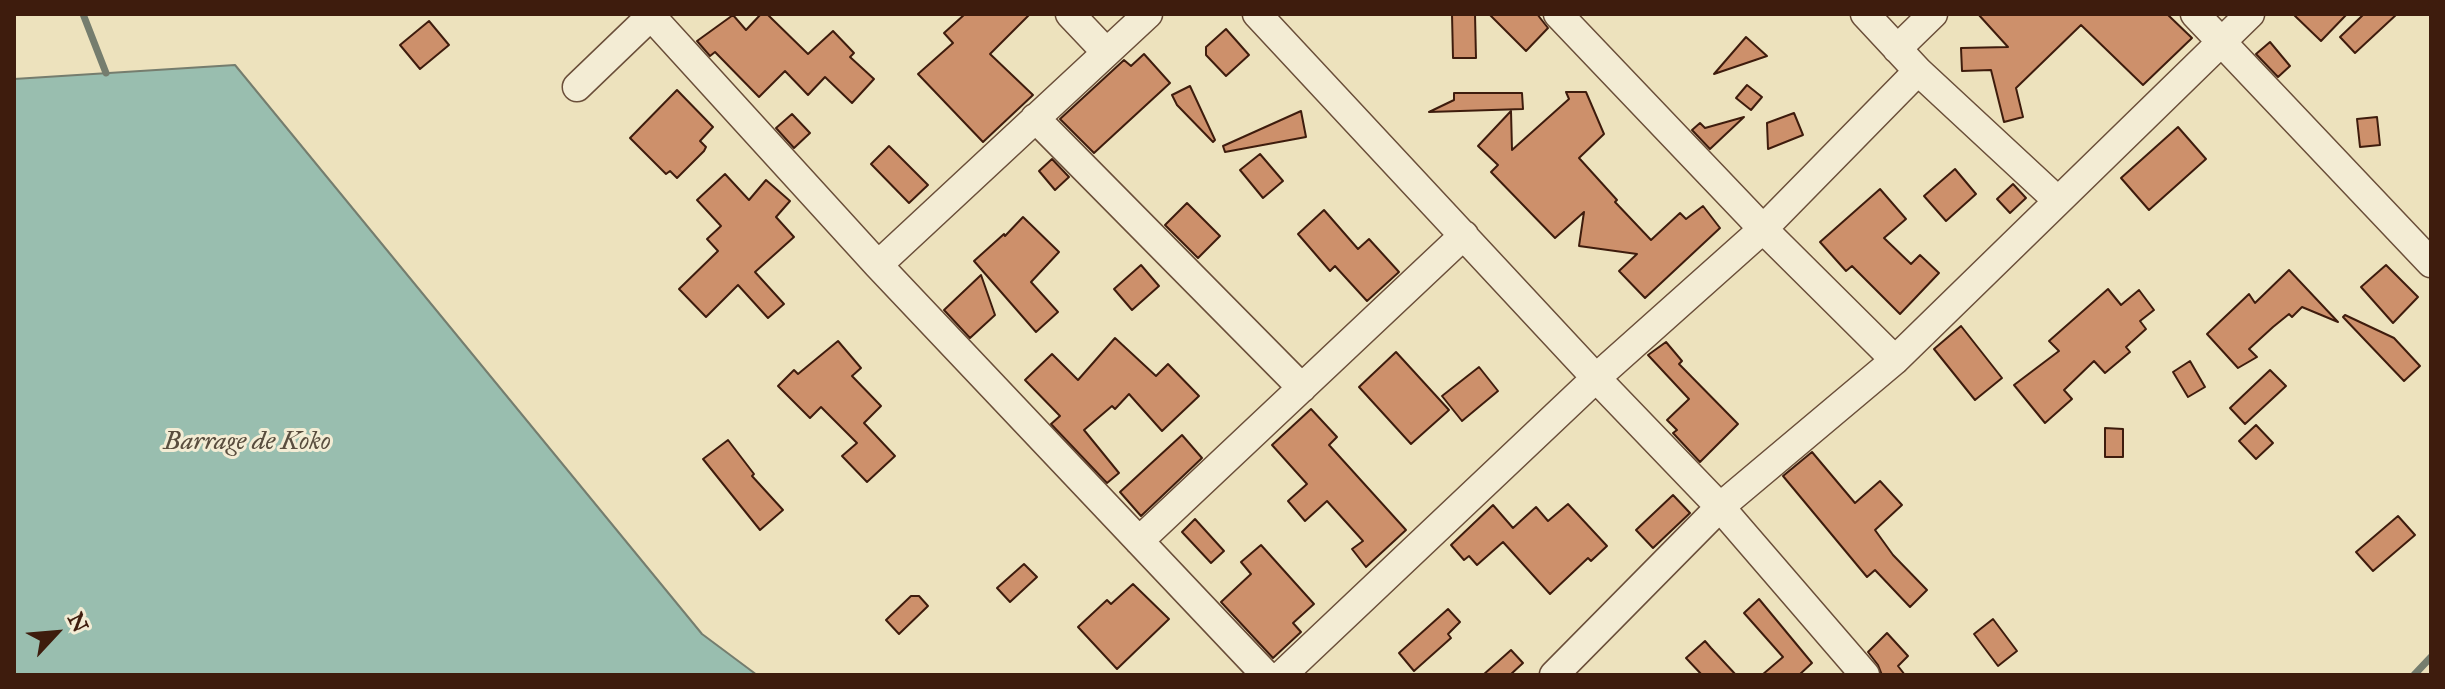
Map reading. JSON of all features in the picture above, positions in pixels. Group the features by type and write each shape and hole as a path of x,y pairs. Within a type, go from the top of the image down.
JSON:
{"street":[{"path":"1070,14 1106,52"},
{"path":"878,265 1148,14"},
{"path":"1257,14 1720,507 1865,675"},
{"path":"1558,14 1763,229 1895,360"},
{"path":"1865,14 1918,71 2057,200"},
{"path":"1897,49 1933,14"},
{"path":"2195,14 2431,263"},
{"path":"1554,675 1720,507 1895,360 2250,14"},
{"path":"577,87 652,15 878,265 1266,675"},
{"path":"1282,675 1596,378 1763,229 1918,71"},
{"path":"1035,118 1302,388"},
{"path":"1139,541 1464,235"}],"water":[{"name":"Barrage de Koko","path":"235,65 702,634 757,675 14,675 14,79"}],"building":[{"path":"761,14 767,14 808,54 833,31 854,53 850,57 874,79 852,103 825,77 808,95 785,71 759,97 715,52 710,56 697,41 733,15 746,30"},
{"path":"965,14 1030,14 990,54 1033,95 983,142 918,74 953,43 944,33"},
{"path":"1452,14 1475,14 1476,58 1453,58"},
{"path":"1489,14 1537,14 1548,28 1526,51"},
{"path":"1978,14 2167,14 2192,38 2143,85 2081,25 2016,88 2023,117 2004,122 1991,70 1962,71 1961,48 2008,47"},
{"path":"2293,14 2347,14 2321,41"},
{"path":"2364,14 2397,14 2355,53 2340,37"},
{"path":"429,21 449,45 420,69 400,45"},
{"path":"1226,29 1249,55 1226,76 1206,55 1206,47"},
{"path":"1746,37 1767,56 1714,74"},
{"path":"2270,42 2290,66 2278,77 2256,54"},
{"path":"1144,54 1170,83 1094,153 1060,119 1124,60 1131,66"},
{"path":"1747,85 1762,97 1751,110 1736,98"},
{"path":"1190,86 1215,140 1213,142 1177,105 1172,95"},
{"path":"677,90 713,127 700,141 706,147 704,151 677,178 670,171 666,174 630,138"},
{"path":"1566,92 1586,92 1604,134 1579,158 1651,240 1680,213 1686,219 1703,206 1720,228 1645,298 1619,271 1637,254 1579,246 1584,212 1555,238 1491,172 1498,165 1478,146 1511,111 1512,150 1569,99"},
{"path":"1454,93 1522,93 1523,109 1429,112 1454,100"},
{"path":"1301,111 1306,137 1225,152 1223,146"},
{"path":"1794,113 1803,135 1768,149 1767,123"},
{"path":"792,114 810,133 794,148 776,128"},
{"path":"1744,117 1710,149 1692,130 1700,123 1705,128"},
{"path":"2377,117 2380,145 2360,147 2357,119"},
{"path":"2178,127 2206,159 2149,210 2121,178"},
{"path":"889,146 928,185 909,203 871,164"},
{"path":"1260,154 1283,181 1263,198 1240,170"},
{"path":"1052,159 1069,177 1055,190 1039,171"},
{"path":"1955,169 1976,194 1946,221 1924,196"},
{"path":"725,174 749,200 766,180 790,201 776,217 794,237 755,272 784,304 768,318 738,285 706,317 679,289 718,251 707,239 721,226 697,200"},
{"path":"2013,184 2026,198 2010,213 1997,199"},
{"path":"1880,189 1906,219 1884,238 1911,264 1920,255 1939,273 1900,314 1852,266 1846,271 1820,242"},
{"path":"1187,203 1220,236 1198,258 1165,225"},
{"path":"1324,210 1358,249 1369,239 1399,272 1367,301 1335,266 1330,271 1298,234"},
{"path":"1023,217 1059,252 1031,282 1058,312 1036,332 974,261"},
{"path":"1141,265 1159,286 1132,310 1114,289"},
{"path":"2386,265 2418,297 2393,323 2361,287"},
{"path":"2289,270 2338,322 2302,307 2292,317 2289,314 2249,349 2257,357 2238,368 2207,334 2249,294 2255,303"},
{"path":"981,275 995,315 970,338 944,310"},
{"path":"2108,289 2121,305 2139,290 2154,310 2140,321 2146,329 2126,347 2130,352 2105,373 2094,361 2064,390 2072,399 2045,423 2014,385 2059,351 2049,341"},
{"path":"2345,315 2394,338 2420,366 2404,381 2343,317"},
{"path":"1961,326 2002,378 1975,400 1934,349"},
{"path":"1115,338 1156,376 1168,364 1199,396 1162,431 1129,394 1115,409 1112,406 1084,430 1119,473 1107,483 1051,424 1060,416 1025,380 1052,354 1078,380"},
{"path":"838,341 861,368 852,376 881,406 864,423 895,456 867,482 842,456 857,443 821,407 810,418 778,386 794,370 798,374"},
{"path":"1666,342 1682,361 1679,364 1738,424 1700,462 1673,433 1677,430 1667,420 1689,399 1648,355"},
{"path":"1396,352 1449,410 1411,444 1359,387"},
{"path":"2190,361 2205,387 2188,397 2173,372"},
{"path":"1479,367 1498,391 1462,421 1442,396"},
{"path":"2270,370 2286,386 2245,424 2230,408"},
{"path":"1311,409 1337,437 1329,445 1406,530 1366,567 1352,549 1363,541 1327,501 1305,521 1288,501 1307,484 1272,445"},
{"path":"2256,425 2273,443 2256,459 2239,441"},
{"path":"2105,428 2123,429 2123,457 2105,457"},
{"path":"1182,435 1202,458 1141,516 1120,492"},
{"path":"728,440 754,474 752,476 783,510 760,530 703,459"},
{"path":"1812,452 1855,503 1880,481 1902,505 1875,530 1893,555 1927,590 1910,607 1875,570 1867,577 1783,476"},
{"path":"1673,495 1690,513 1653,548 1636,530"},
{"path":"1568,504 1607,546 1591,561 1588,558 1550,594 1503,542 1477,565 1469,556 1464,560 1451,545 1493,505 1513,528 1536,507 1548,521"},
{"path":"2398,516 2415,535 2373,571 2356,552"},
{"path":"1195,519 1224,551 1211,563 1182,532"},
{"path":"1261,545 1314,604 1293,623 1301,632 1273,658 1221,602 1251,574 1241,562"},
{"path":"1024,564 1037,577 1010,602 997,588"},
{"path":"1133,584 1169,619 1117,669 1078,627 1107,600 1111,604"},
{"path":"911,596 919,596 928,606 899,634 886,620"},
{"path":"1759,599 1812,663 1799,675 1762,675 1783,657 1744,613"},
{"path":"1448,609 1460,622 1448,634 1451,638 1414,671 1399,653"},
{"path":"1993,619 2017,651 1998,666 1974,634"},
{"path":"1887,633 1908,656 1898,666 1905,675 1882,675 1868,652"},
{"path":"1705,641 1736,675 1702,675 1686,658"},
{"path":"1511,650 1523,663 1510,675 1483,675"}],"waterway":[{"path":"83,14 106,73"},
{"path":"2414,675 2431,657"}]}
